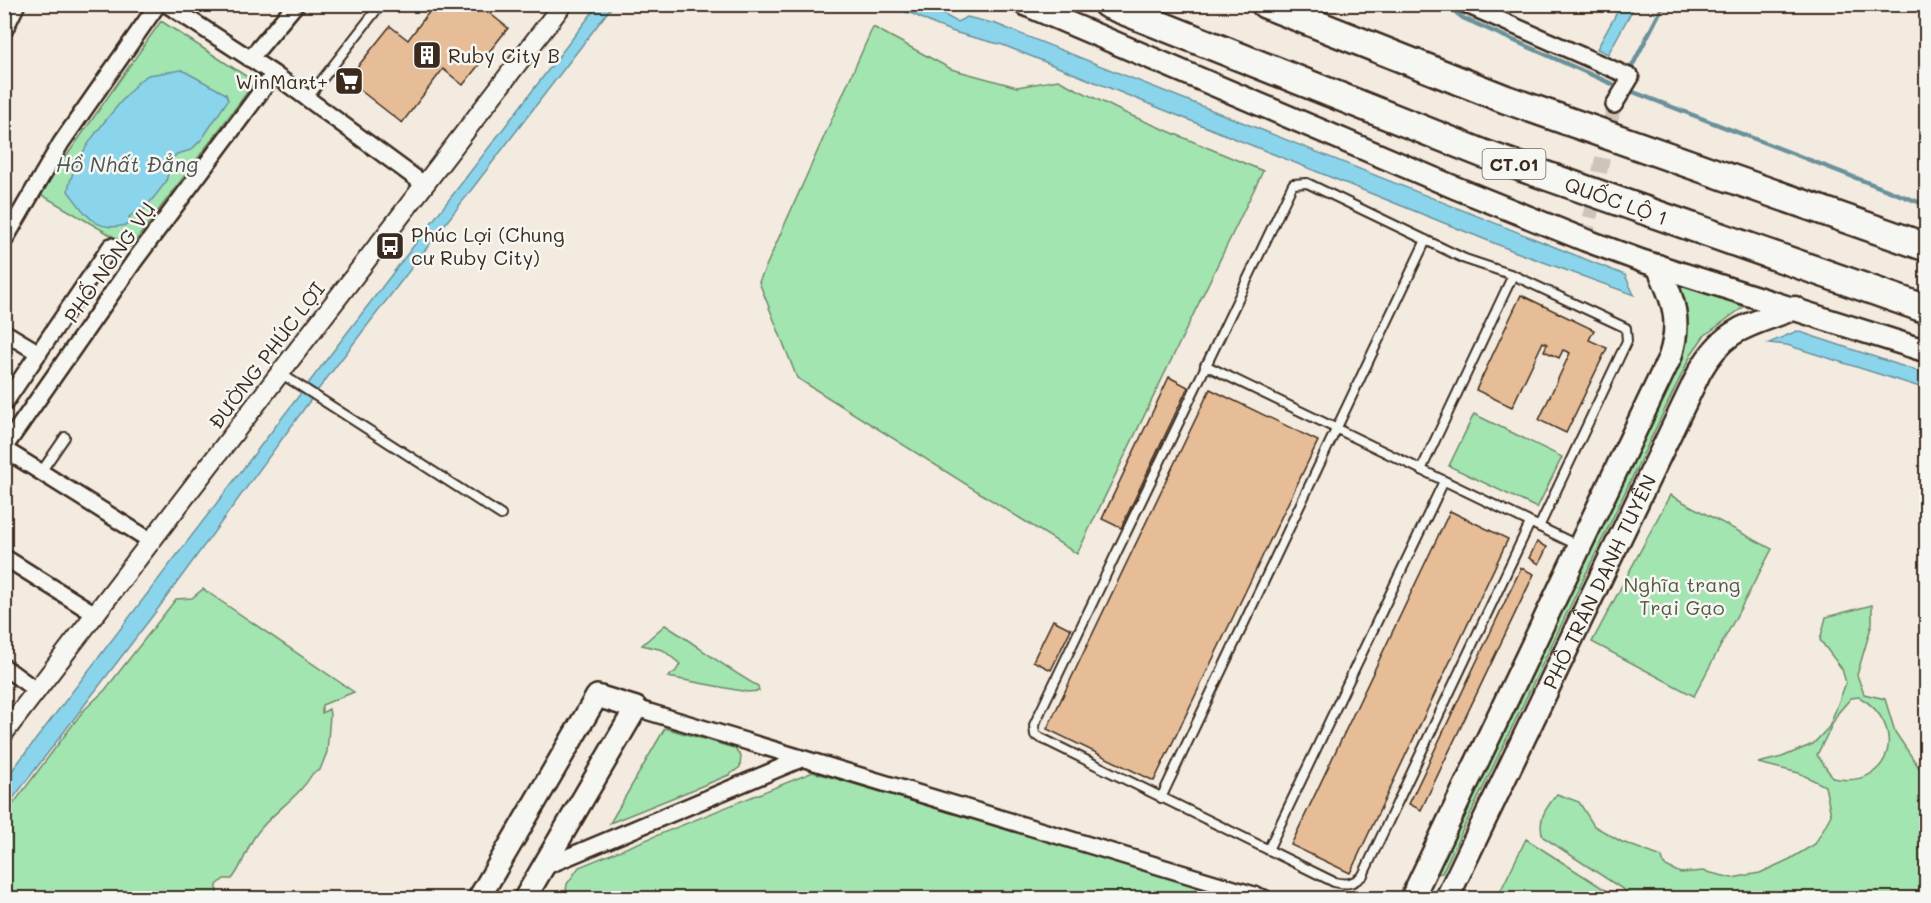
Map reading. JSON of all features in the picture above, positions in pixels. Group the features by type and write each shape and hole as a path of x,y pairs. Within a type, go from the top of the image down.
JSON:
{"highway":[{"path":"1265,4 1505,99 1926,247"},
{"name":"QUỐC LỘ 1","path":"1109,5 1484,154 1926,309"}],"main road":[{"path":"1024,4 1456,188 1658,266 1926,351"},
{"name":"PHỐ TRẦN DANH TUYÊN","path":"1412,898 1671,357 1677,337 1675,309 1658,266"},
{"name":"PHỐ TRẦN DANH TUYÊN","path":"1447,898 1713,349 1737,331 1795,308"},
{"path":"478,898 597,696 636,708 544,867 533,894"}],"street":[{"path":"4,31 17,4"},
{"path":"4,240 61,143 158,4"},
{"path":"250,59 296,4"},
{"name":"ĐƯỜNG PHÚC LỢI","path":"4,733 563,4"},
{"path":"1464,4 1631,77 1614,105"},
{"path":"167,5 274,74 425,185"},
{"name":"PHỐ NÔNG VỤ","path":"4,448 135,260 274,74"},
{"path":"4,404 111,246"},
{"path":"4,332 39,353"},
{"path":"4,448 151,542"},
{"path":"4,557 95,614"},
{"path":"4,668 37,691"},
{"path":"636,708 1264,898"},
{"path":"544,867 801,759"}],"lane":[{"path":"307,99 381,4"},
{"path":"1530,523 1363,875 1356,881 1345,885 1268,850 1038,739 1033,731 1293,184 1307,183 1465,259 1513,275 1620,323 1628,334 1628,341 1539,527"},
{"path":"1161,798 1426,240"},
{"path":"1420,470 1513,275"},
{"path":"1205,365 1580,546"},
{"path":"280,373 501,515"},
{"path":"41,472 65,437"},
{"path":"1268,850 1444,481"}],"green space":[{"path":"161,21 255,82 131,247 40,194"},
{"path":"873,27 951,69 1017,87 1058,80 1125,113 1263,171 1077,554 797,378 759,282"},
{"path":"1673,278 1746,305 1704,336 1692,353 1442,873 1437,874 1435,871 1684,351 1686,322 1683,305"},
{"path":"1474,414 1562,457 1537,508 1449,466"},
{"name":"Nghĩa trang Trại Gạo","path":"1670,495 1772,549 1694,696 1592,642"},
{"path":"203,589 354,692 322,705 322,713 329,709 330,715 327,752 320,770 313,773 300,790 261,827 232,879 224,879 217,885 217,897 5,898 5,815 83,711 105,690 176,599 192,598"},
{"path":"1872,605 1872,624 1857,675 1864,694 1885,699 1895,732 1926,778 1926,898 1636,898 1543,837 1542,819 1557,794 1579,802 1594,826 1622,842 1662,857 1664,865 1680,873 1703,871 1732,878 1760,873 1815,844 1831,815 1825,786 1799,773 1758,763 1782,757 1813,744 1829,727 1846,683 1842,669 1820,640 1826,617","holes":["1859,697 1874,709 1884,723 1888,738 1887,752 1881,765 1869,775 1853,779 1833,778 1817,755 1838,713 1851,698"]},
{"path":"665,625 758,686 759,691 747,692 668,677 676,671 680,664 663,650 642,645"},
{"path":"665,728 734,748 741,756 740,767 729,775 610,823"},
{"path":"813,772 1240,898 565,898 567,884 579,867"},
{"path":"1526,839 1618,898 1497,898"}],"water":[{"path":"598,5 613,5 317,391 157,610 5,809 4,781"},
{"path":"892,5 932,5 930,7 957,22 967,17 996,24 1625,275 1634,295 1516,252 1003,45 949,30"},
{"path":"1621,5 1635,5 1608,54 1597,49"},
{"name":"Hồ Nhất Đẳng","path":"182,70 226,94 228,100 202,139 191,150 177,154 171,160 166,182 140,215 136,212 129,217 133,223 110,227 101,225 81,209 68,191 78,161 96,132 139,81 148,75"},
{"path":"1797,331 1926,374 1926,389 1787,345 1769,343"}],"building":[{"name":"Ruby City B","path":"435,4 478,4 508,28 463,85 443,69 402,123 347,80 390,26 408,40"},
{"path":"1521,295 1594,330 1589,340 1607,348 1566,433 1539,420 1570,353 1563,350 1559,358 1544,351 1547,344 1543,342 1512,407 1476,390"},
{"path":"1169,377 1188,387 1121,528 1102,519"},
{"path":"1210,389 1318,441 1154,781 1047,729"},
{"path":"1450,511 1508,539 1350,873 1291,845"},
{"path":"1537,542 1547,547 1539,564 1529,558"},
{"path":"1521,568 1534,574 1421,810 1409,804"},
{"path":"1053,620 1071,629 1051,670 1033,661"}],"waterway":[{"path":"1445,4 1463,18 1610,83 1926,205"},
{"path":"1628,74 1664,4"}],"tunnel":[{"path":"1585,240 1614,105"}],"place":[{"name":"Ruby City B","path":"427,55"},
{"name":"WinMart+","path":"349,81"},
{"name":"Phúc Lợi (Chung cư Ruby City)","path":"390,246"}]}
